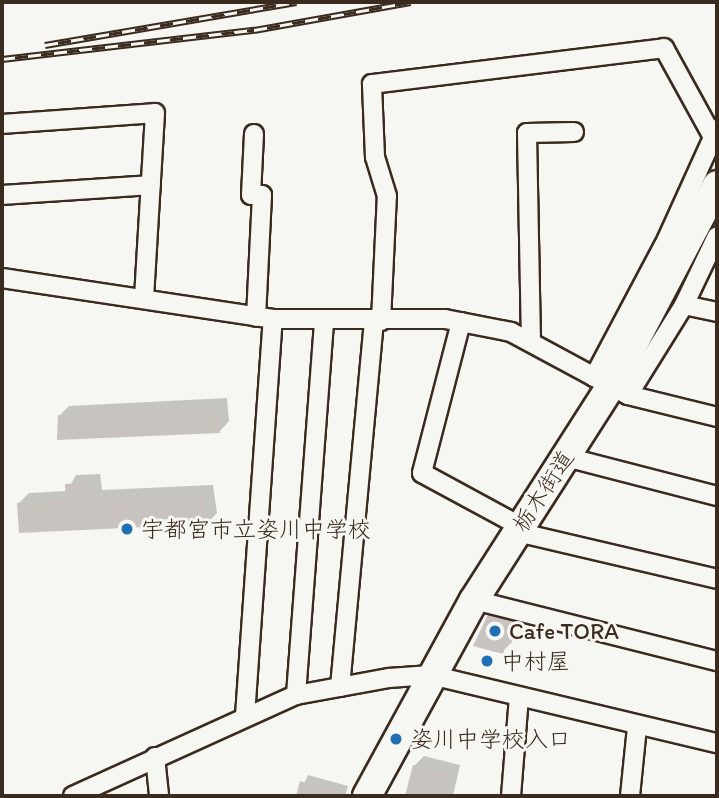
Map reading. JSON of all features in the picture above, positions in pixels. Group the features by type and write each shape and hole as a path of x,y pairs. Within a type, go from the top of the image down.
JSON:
{"main road":[{"name":"栃木街道","path":"367,796 474,600 611,386 716,189"}],"street":[{"path":"340,687 378,321 387,196 375,157 372,84 664,48 715,133 651,271 611,386"},
{"path":"2,124 155,113 144,299"},
{"path":"531,342 527,133 574,132"},
{"path":"245,716 265,318 262,195 251,195 254,134"},
{"path":"2,195 151,185"},
{"path":"611,386 684,305 717,236"},
{"path":"2,278 265,318 461,322 511,332 611,386 717,417"},
{"path":"684,305 717,312"},
{"path":"296,695 324,321"},
{"path":"461,322 422,472 518,529 717,579"},
{"path":"566,457 717,496"},
{"path":"474,600 717,661"},
{"path":"73,796 296,695 432,675 637,727 717,743"},
{"path":"511,796 519,697"},
{"path":"630,796 637,727"},
{"path":"155,757 159,796"}],"building":[{"path":"217,407 220,433 57,440 58,415"},
{"path":"91,483 92,499 203,494 208,524 19,533 17,503 66,500 65,484"},
{"name":"Cafe TORA","path":"491,608 515,617 503,654 473,646"},
{"path":"413,765 452,775 446,796 405,796"},
{"path":"300,781 343,793 342,796 296,796"}],"railway":[{"path":"45,45 296,2"},
{"path":"2,59 254,30 411,2"}],"place":[{"name":"宇都宮市立姿川中学校","path":"127,529"},
{"name":"Cafe TORA","path":"495,631"},
{"name":"中村屋","path":"487,661"},
{"name":"姿川中学校入口","path":"396,739"}]}
